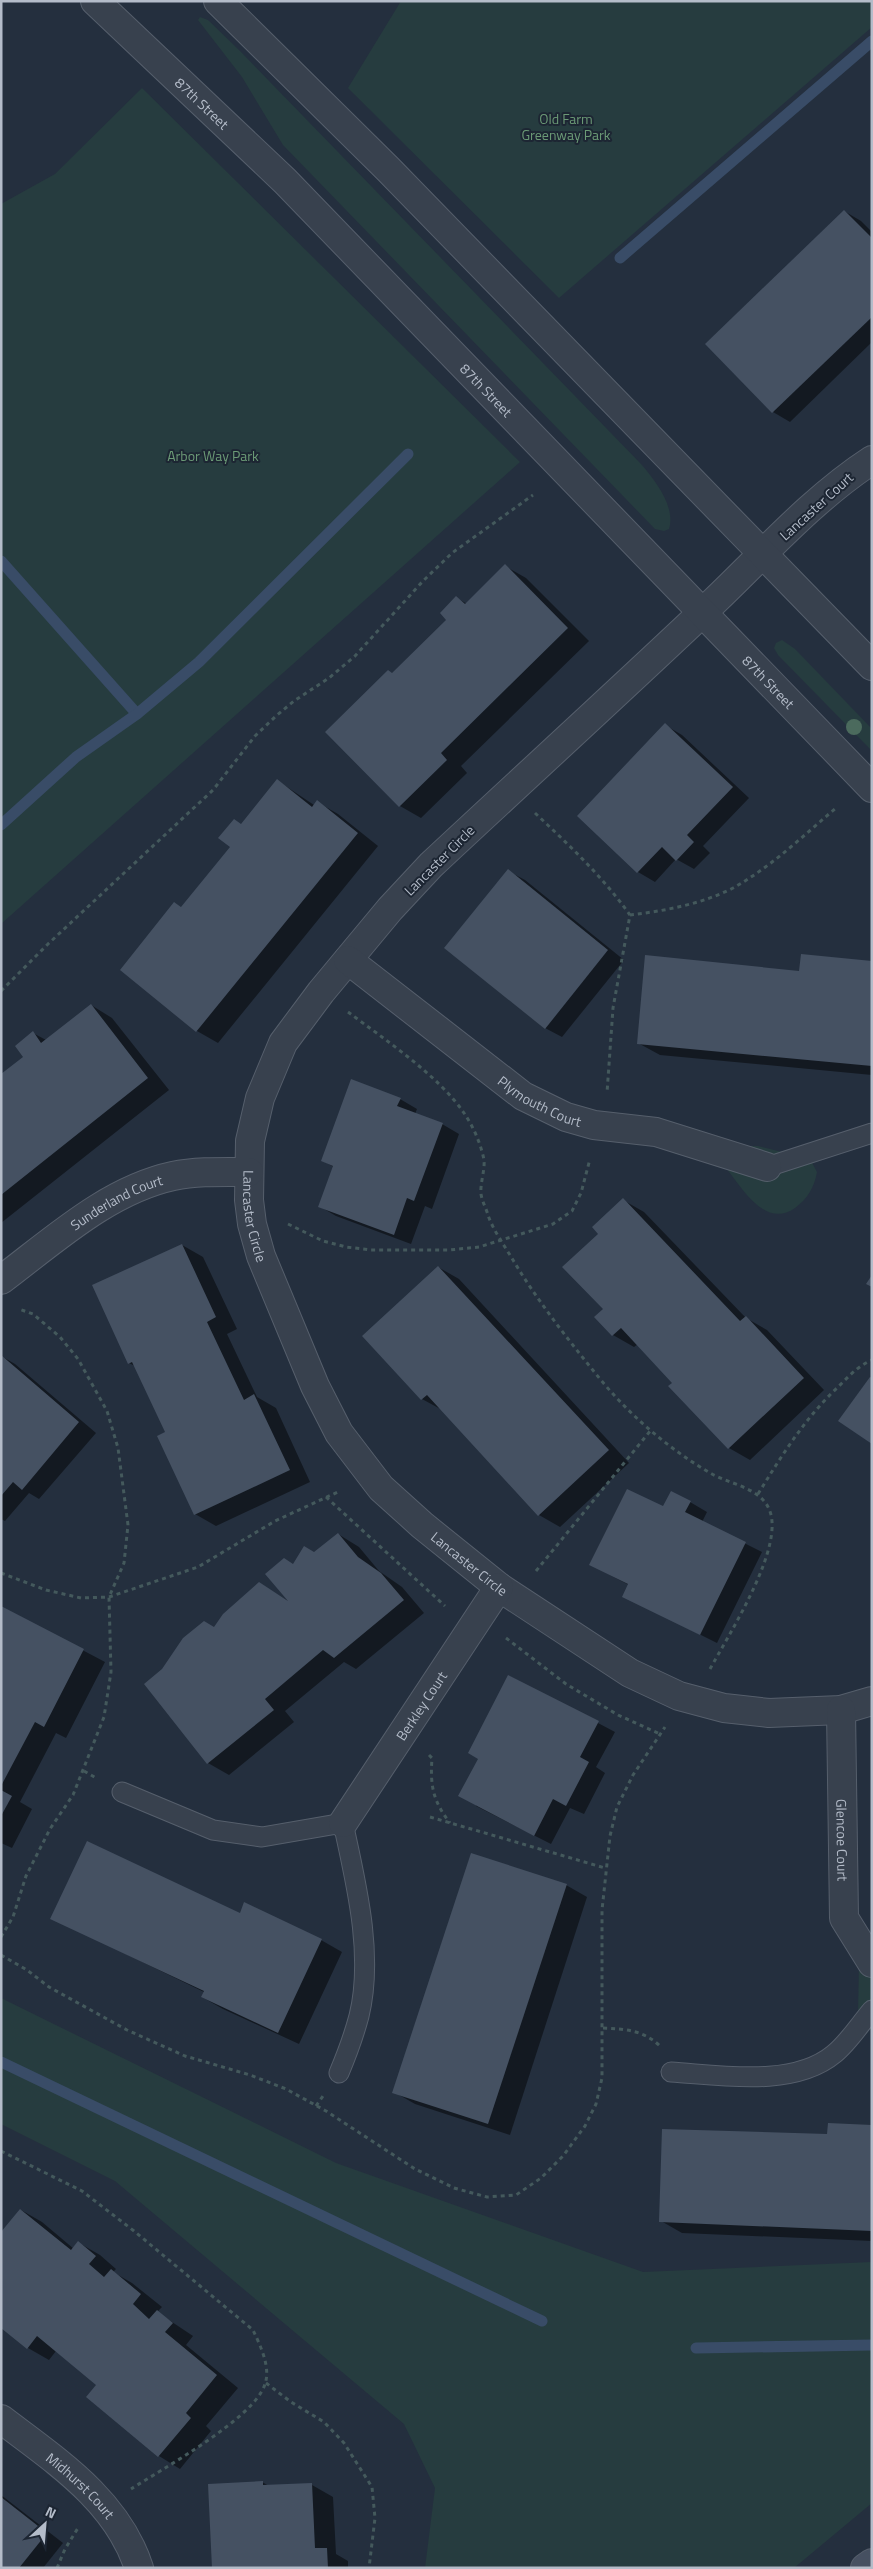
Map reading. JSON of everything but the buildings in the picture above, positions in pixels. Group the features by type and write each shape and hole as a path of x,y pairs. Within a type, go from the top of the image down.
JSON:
{"main road":[{"path":"865,2568 872,2562"}],"street":[{"path":"218,1 388,169 872,666"},
{"name":"87th Street","path":"107,5 285,181 872,788"},
{"name":"Lancaster Court","path":"762,554 845,478 872,460"},
{"name":"Lancaster Circle","path":"762,554 703,613 431,865 312,1003 284,1043 270,1071 260,1098 250,1141 249,1172 252,1224 261,1256 315,1386 339,1433 381,1488 499,1587 630,1673 679,1696 724,1708 769,1713 841,1710 872,1700"},
{"name":"Plymouth Court","path":"348,960 523,1096 531,1100 566,1117 594,1125 656,1132 768,1167"},
{"name":"Sunderland Court","path":"1,1280 81,1219 136,1188 172,1176 197,1173 249,1172"},
{"name":"Berkley Court","path":"343,1823 499,1587"},
{"name":"Glencoe Court","path":"841,1710 844,1918 872,1963"},
{"name":"Midhurst Court","path":"1,2419 62,2466 106,2506 120,2524 132,2546 140,2568"}],"lane":[{"path":"768,1167 872,1133"},
{"path":"122,1792 213,1830 262,1837 343,1823 360,1903 364,1958 360,2014 339,2073"},
{"path":"671,2072 769,2078 812,2067 834,2054 872,2010"}],"path":[{"path":"1,991 48,944 213,790 255,736 276,716 294,701 329,678 355,656 423,581 452,553 533,495"},
{"path":"528,807 582,858 617,896 630,915 612,1008 606,1101"},
{"path":"630,915 698,901 732,888 762,868 836,808"},
{"path":"342,1008 432,1080 449,1095 464,1113 476,1135 484,1161 481,1194 489,1218 536,1298 597,1376 651,1430 686,1459 715,1476 758,1494 769,1507 773,1523 771,1543 763,1568 707,1674"},
{"path":"283,1222 346,1248 450,1250 502,1242 553,1224 572,1211 581,1193 591,1157"},
{"path":"19,1308 27,1303"},
{"path":"1,1937 13,1917 26,1876 46,1836 73,1795 104,1717 111,1672 109,1597 124,1563 128,1525 118,1448 107,1411 78,1359 60,1337 33,1314 13,1306"},
{"path":"758,1494 786,1448 815,1409 860,1364 872,1360"},
{"path":"536,1572 651,1430"},
{"path":"1,1573 46,1590 81,1598 109,1597 198,1567 275,1521 342,1490"},
{"path":"326,1497 450,1610"},
{"path":"503,1636 566,1684 618,1715 660,1734"},
{"path":"1,1955 27,1970 49,1987 127,2030 185,2056 250,2075 286,2089 326,2111 415,2169 454,2188 487,2197 516,2195 541,2178 563,2156 585,2126 596,2104 602,2078 602,1910 606,1894 605,1868 610,1836 618,1807 633,1775 668,1723"},
{"path":"424,1748 432,1758 432,1789 437,1806 451,1823"},
{"path":"430,1817 605,1868"},
{"path":"603,2028 630,2029 650,2037 670,2056 671,2072"},
{"path":"1,2151 82,2191 134,2231 253,2330 262,2348 266,2367 266,2383 248,2408 225,2428 128,2492"},
{"path":"266,2383 290,2402 324,2422 344,2443 372,2487 375,2518 369,2568"},
{"path":"57,2568 65,2549 80,2525"}],"green space":[{"name":"Old Farm Greenway Park","path":"401,1 872,1 872,27 559,298 348,88"},
{"path":"200,17 208,20 240,51 641,464 658,486 667,503 670,512 669,529 664,531 655,529 283,145 242,77 198,20"},
{"name":"Arbor Way Park","path":"142,88 520,462 1,924 1,204 55,174"},
{"path":"782,640 795,649 872,729 872,751 778,655 774,648 776,643"},
{"path":"738,1146 758,1146 810,1159 817,1172 812,1188 804,1200 795,1208 784,1213 764,1210 755,1203 726,1168"},
{"path":"872,1942 872,2031 863,2024 858,2013 859,1965"},
{"path":"1,1998 336,2163 643,2272 872,2262 872,2503 794,2568 425,2568 435,2488 404,2424 115,2181 1,2124"}],"waterway":[{"path":"620,258 872,41"},
{"path":"1,825 76,757 137,714 199,662 408,454"},
{"path":"1,561 137,714"},
{"path":"1,2062 542,2321"},
{"path":"696,2348 872,2345"}]}
